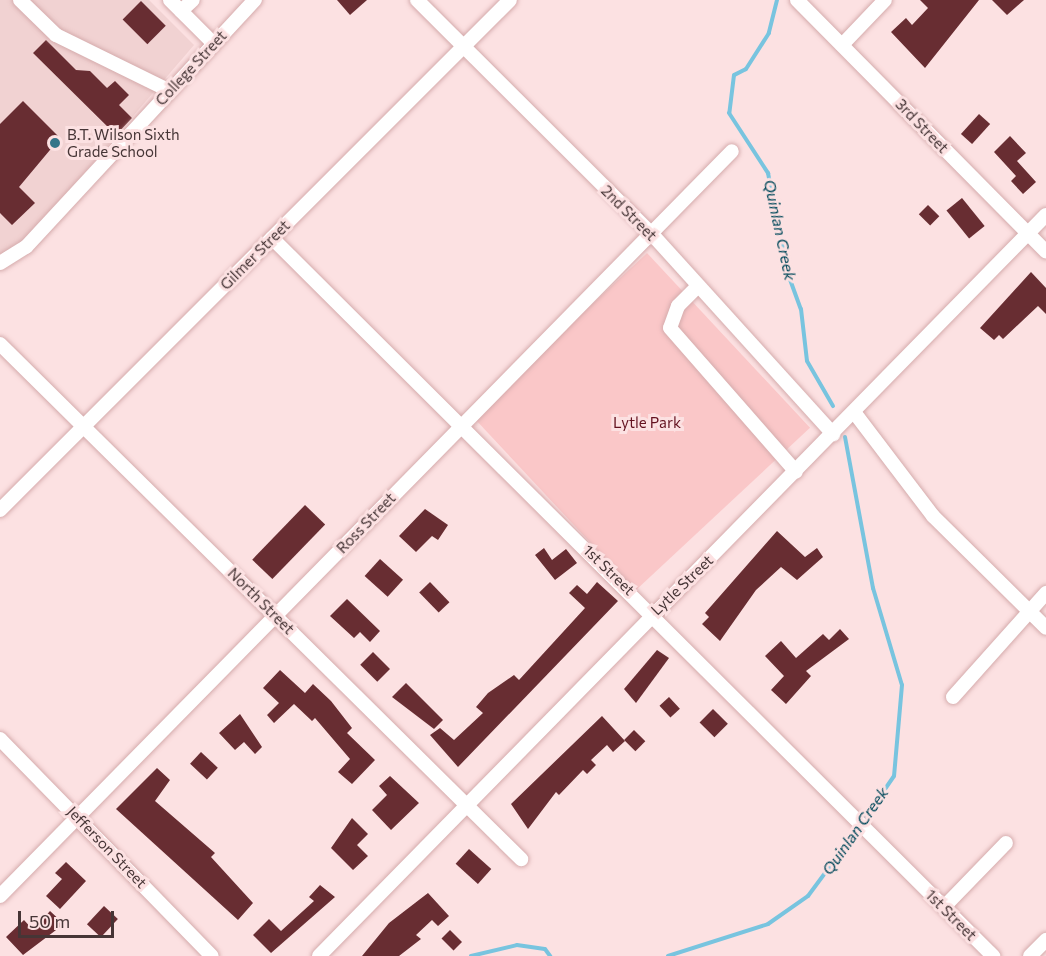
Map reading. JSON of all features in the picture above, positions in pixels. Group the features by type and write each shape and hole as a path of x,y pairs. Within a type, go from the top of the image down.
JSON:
{"street":[{"path":"20,0 56,35 170,91"},
{"path":"170,0 213,43"},
{"path":"181,11 193,0"},
{"name":"College Street","path":"0,263 26,247 255,0"},
{"name":"2nd Street","path":"417,0 650,232 833,434"},
{"name":"Gilmer Street","path":"0,510 510,0"},
{"name":"3rd Street","path":"797,0 1046,252"},
{"path":"842,45 885,0"},
{"name":"Ross Street","path":"0,896 732,151"},
{"name":"Lytle Street","path":"319,956 653,613 796,472 1046,214"},
{"name":"1st Street","path":"272,238 460,426 653,613 993,956"},
{"path":"698,286 678,306 670,328 796,472"},
{"name":"North Street","path":"0,344 521,859"},
{"path":"854,412 933,516 1046,628"},
{"path":"953,697 1028,610 1046,593"},
{"name":"Jefferson Street","path":"0,739 212,956"},
{"path":"944,907 1006,843"},
{"path":"1030,956 1046,940"}],"shaded area":[{"name":"B.T. Wilson Sixth Grade School","path":"0,0 149,0 194,45 26,241 0,257"}],"green space":[{"name":"Lytle Park","path":"647,253 810,428 635,591 472,416"}],"building":[{"path":"337,0 367,0 350,15"},
{"path":"920,0 979,0 925,68 891,32 906,18 912,25 928,8"},
{"path":"992,0 1024,0 1007,15"},
{"path":"141,1 166,26 147,44 123,19"},
{"path":"46,40 76,70 90,71 107,88 115,81 129,95 119,105 132,118 116,135 33,53"},
{"path":"23,101 60,138 19,187 35,203 12,225 0,213 0,124"},
{"path":"979,114 990,124 972,144 961,134"},
{"path":"1010,136 1026,153 1017,161 1036,182 1023,194 1011,181 1016,176 994,152"},
{"path":"962,198 985,226 969,239 946,211"},
{"path":"928,205 939,216 930,226 919,214"},
{"path":"1031,272 1046,288 1046,314 1038,306 1003,339 999,335 994,340 980,328"},
{"path":"305,505 325,524 272,579 252,560"},
{"path":"425,509 448,525 438,540 432,536 416,552 399,536"},
{"path":"777,531 805,557 817,548 823,557 797,580 781,567 756,590 720,641 702,624 709,617 705,613"},
{"path":"544,548 552,560 566,549 577,563 555,580 535,555"},
{"path":"380,559 403,580 388,597 365,576"},
{"path":"430,582 449,602 439,613 419,592"},
{"path":"597,582 618,601 458,767 430,735 440,728 454,740 483,713 476,707 488,693 514,675 519,680 585,608 569,593 577,585 587,594"},
{"path":"347,599 380,631 370,642 360,632 354,638 330,616"},
{"path":"840,629 849,639 806,671 811,676 786,704 771,690 784,676 765,656 781,641 796,658 823,634 829,640"},
{"path":"657,650 669,658 636,703 624,689"},
{"path":"373,652 390,669 377,682 360,665"},
{"path":"280,670 305,693 313,684 331,701 352,728 347,733 375,760 352,784 338,772 350,759 315,718 312,721 294,704 274,723 267,715 279,703 263,688"},
{"path":"406,683 443,720 434,729 392,697"},
{"path":"669,697 680,709 670,718 659,706"},
{"path":"713,709 728,724 714,737 700,722"},
{"path":"240,714 262,747 255,754 244,742 235,750 219,733"},
{"path":"602,716 625,741 613,752 607,745 591,760 596,765 587,774 583,770 559,795 556,792 528,829 511,804"},
{"path":"634,730 645,741 635,751 624,740"},
{"path":"201,752 218,768 207,779 190,764"},
{"path":"157,768 170,780 155,801 215,853 211,857 253,903 238,920 116,809"},
{"path":"390,776 419,803 391,830 372,810 387,795 379,786"},
{"path":"352,818 368,834 357,845 368,856 353,870 331,848"},
{"path":"469,849 491,869 478,884 456,864"},
{"path":"66,862 86,881 60,909 46,896 62,879 55,873"},
{"path":"320,885 335,897 271,953 253,935 269,919 281,931 314,901 309,897"},
{"path":"428,893 449,916 438,926 432,920 416,935 421,939 399,956 362,956 389,923"},
{"path":"104,906 118,919 101,937 87,924"},
{"path":"50,911 64,924 23,955 6,937 24,920 33,930"},
{"path":"450,930 462,942 454,951 442,938"}],"waterway":[{"name":"Quinlan Creek","path":"777,0 769,33 746,69 734,75 729,113 768,173 788,274 801,309 807,361 833,406"},
{"name":"Quinlan Creek","path":"845,437 873,588 902,685 894,776 863,821"},
{"name":"Quinlan Creek","path":"668,956 768,924 808,896 859,827"},
{"name":"Quinlan Creek","path":"471,956 517,945 545,949 550,956"}],"place":[{"name":"B.T. Wilson Sixth Grade School","path":"55,143"}]}
